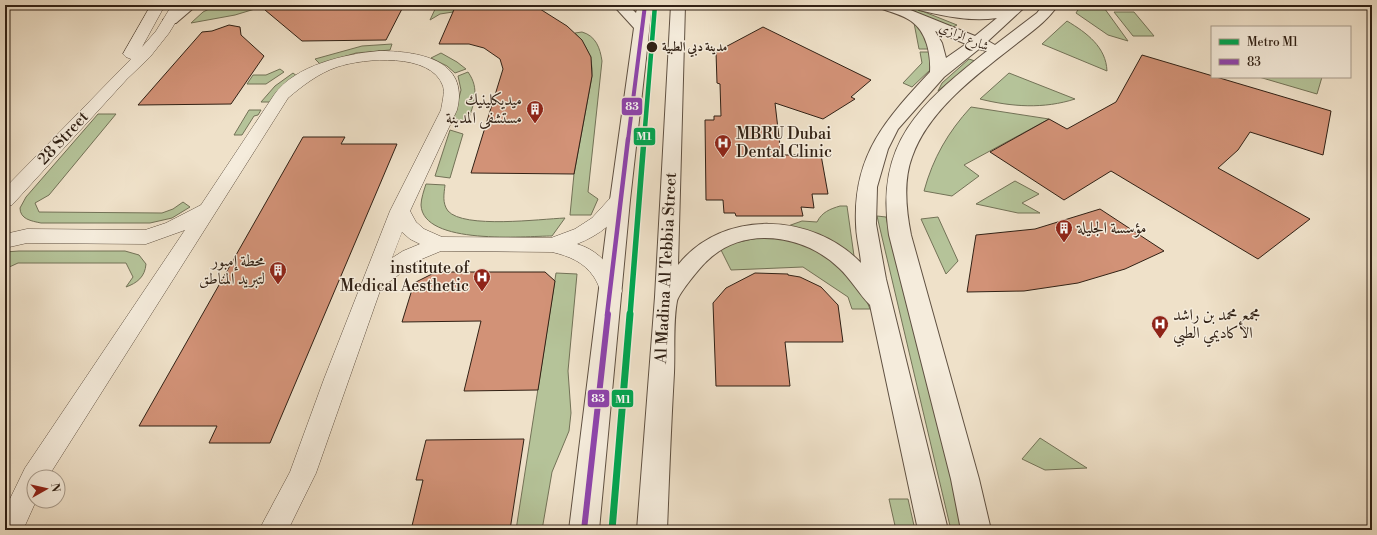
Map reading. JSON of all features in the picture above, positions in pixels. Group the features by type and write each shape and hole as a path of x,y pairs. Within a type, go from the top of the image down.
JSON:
{"street":[{"name":"28 Street","path":"121,76 125,63 143,36 158,5"},
{"name":"28 Street","path":"5,200 121,76 145,54 179,5"},
{"path":"170,20 190,5"},
{"path":"620,5 642,27"},
{"path":"584,530 620,200 645,5"},
{"path":"677,15 694,5"},
{"name":"شارع الرازي","path":"885,5 920,10 993,43"},
{"path":"933,530 881,305 866,224 867,187 873,164 884,140 897,118 938,72 1042,16 1051,5"},
{"path":"920,10 978,16 997,14 1018,7"},
{"path":"976,530 965,479 900,235 896,205 898,173 902,156 920,123 954,88 993,43 1018,7"},
{"path":"920,10 938,50 938,72"},
{"name":"Al Madina Al Tebbia Street","path":"652,530 666,297 677,15"},
{"path":"9,530 31,483 51,450 170,270 282,94 295,83 330,65 350,59 382,55 406,56 432,65 447,78 451,86 452,93 449,110 400,211 303,473 295,491 273,530"},
{"path":"873,164 876,177 876,195 883,200 896,205"},
{"path":"552,245 587,232 601,223 612,212 620,200"},
{"path":"5,241 27,236 146,237 186,223 208,209"},
{"path":"400,211 409,227 417,234 439,244"},
{"path":"5,230 18,231 27,236"},
{"path":"666,297 703,252 716,243 733,236 750,232 769,231 807,237 823,244 846,261 881,305"},
{"path":"146,237 158,242 166,251 170,270"},
{"path":"372,284 410,256 439,244 552,245 569,248 585,255 598,264 606,277 611,291"}],"green space":[{"path":"217,5 268,5 235,15 191,23 203,12"},
{"path":"437,5 456,5 453,12 440,14 430,20"},
{"path":"898,5 907,5 957,25 953,27"},
{"path":"1081,5 1102,5 1128,41 1108,35 1076,13"},
{"path":"1114,12 1134,12 1154,36 1133,36"},
{"path":"1067,21 1082,30 1099,48 1106,62 1107,71 1042,44"},
{"path":"914,23 919,28 934,49 919,49"},
{"path":"582,32 591,36 594,40 600,52 602,61 588,192 598,199 591,215 570,215 574,174 592,76 590,58 583,43 575,33"},
{"path":"392,44 390,50 356,53 320,64 315,59 362,46"},
{"path":"920,52 933,52 930,70 912,87 903,83 922,63"},
{"path":"441,53 466,69 455,73 447,66 431,58"},
{"path":"969,59 975,61 938,91 942,83"},
{"path":"280,69 284,72 266,84 247,84 253,75 266,75"},
{"path":"468,72 472,78 475,90 472,108 468,121 453,121 461,90 458,76"},
{"path":"293,73 298,77 272,102 261,102 275,86"},
{"path":"1009,73 1075,99 1040,106 1028,106 1004,104 980,99"},
{"path":"1262,78 1322,78 1317,94"},
{"path":"971,107 1049,119 964,165 979,176 952,196 924,191 932,167 942,146 955,126"},
{"path":"249,110 261,110 258,115 254,116 242,135 234,135"},
{"path":"98,114 116,114 49,195 35,203 39,212 162,213 173,209 183,202 190,207 172,218 150,223 41,223 30,220 22,215 20,208 26,197"},
{"path":"450,130 463,134 450,178 435,176"},
{"path":"1015,181 1039,194 1022,203 1040,213 1018,213 976,204"},
{"path":"426,184 445,185 444,202 446,208 457,217 470,220 503,222 565,218 552,236 500,237 456,233 439,227 426,218 421,205"},
{"path":"840,206 847,206 855,263 788,226 802,221 817,222 827,211"},
{"path":"877,216 886,217 964,530 951,530"},
{"path":"938,217 958,261 946,274 921,219"},
{"path":"763,237 792,239 828,252 866,299 870,309 852,309 848,297 803,267 731,270 720,248 734,243"},
{"path":"125,251 139,255 146,264 144,273 140,279 134,284 126,287 133,277 126,263 18,263 5,269 5,252"},
{"path":"556,273 577,274 568,371 571,413 569,431 552,472 542,530 516,530"},
{"path":"1040,438 1087,468 1045,470 1022,459"},
{"path":"889,499 908,499 915,530 896,530"}],"building":[{"path":"279,5 404,5 386,40 302,41 265,10"},
{"name":"ميديكلينيك مستشفى المدينة","path":"456,5 529,5 540,9 567,26 582,40 591,57 592,76 574,174 471,173 503,69 500,59 484,48 469,44 439,44"},
{"path":"229,25 240,27 241,35 264,56 231,104 138,105 202,32 212,31"},
{"path":"763,27 871,80 851,97 855,99 823,119 775,103 781,155 821,155 828,194 812,194 814,208 801,207 803,216 736,216 735,213 724,213 723,200 706,200 705,120 714,120 714,116 721,116 720,84 717,83 716,52"},
{"path":"1142,55 1211,75 1211,78 1220,78 1331,111 1323,155 1250,132 1238,150 1218,168 1310,219 1258,259 1111,171 1064,200 990,152 1049,119 1067,129 1116,102"},
{"name":"محطة إمبور لتبريد المناطق","path":"303,137 345,137 341,144 397,144 270,443 209,443 217,426 139,426"},
{"name":"مؤسسة الجليلة","path":"1100,209 1164,251 1125,269 1078,283 1024,291 967,292 976,235 1035,229"},
{"path":"436,272 545,272 555,281 538,390 464,391 481,321 402,322 414,283"},
{"path":"755,273 788,274 800,277 821,287 838,305 843,342 785,342 790,386 716,386 713,303 726,288"},
{"path":"524,439 510,530 411,530 423,480 416,480 426,440"}],"metro line":[{"name":"M1","path":"612,530 655,5"}],"transit line":[{"name":"83","path":"584,530 620,200 645,5"}],"place":[{"name":"مدينة دبي الطبية","path":"652,47"},
{"name":"ميديكلينيك مستشفى المدينة","path":"535,124"},
{"name":"MBRU Dubai Dental Clinic","path":"723,158"},
{"name":"مؤسسة الجليلة","path":"1064,243"},
{"name":"محطة إمبور لتبريد المناطق","path":"278,285"},
{"name":"institute of Medical Aesthetic","path":"482,292"},
{"name":"مجمع محمد بن راشد الأكاديمي الطبي","path":"1160,339"}]}
